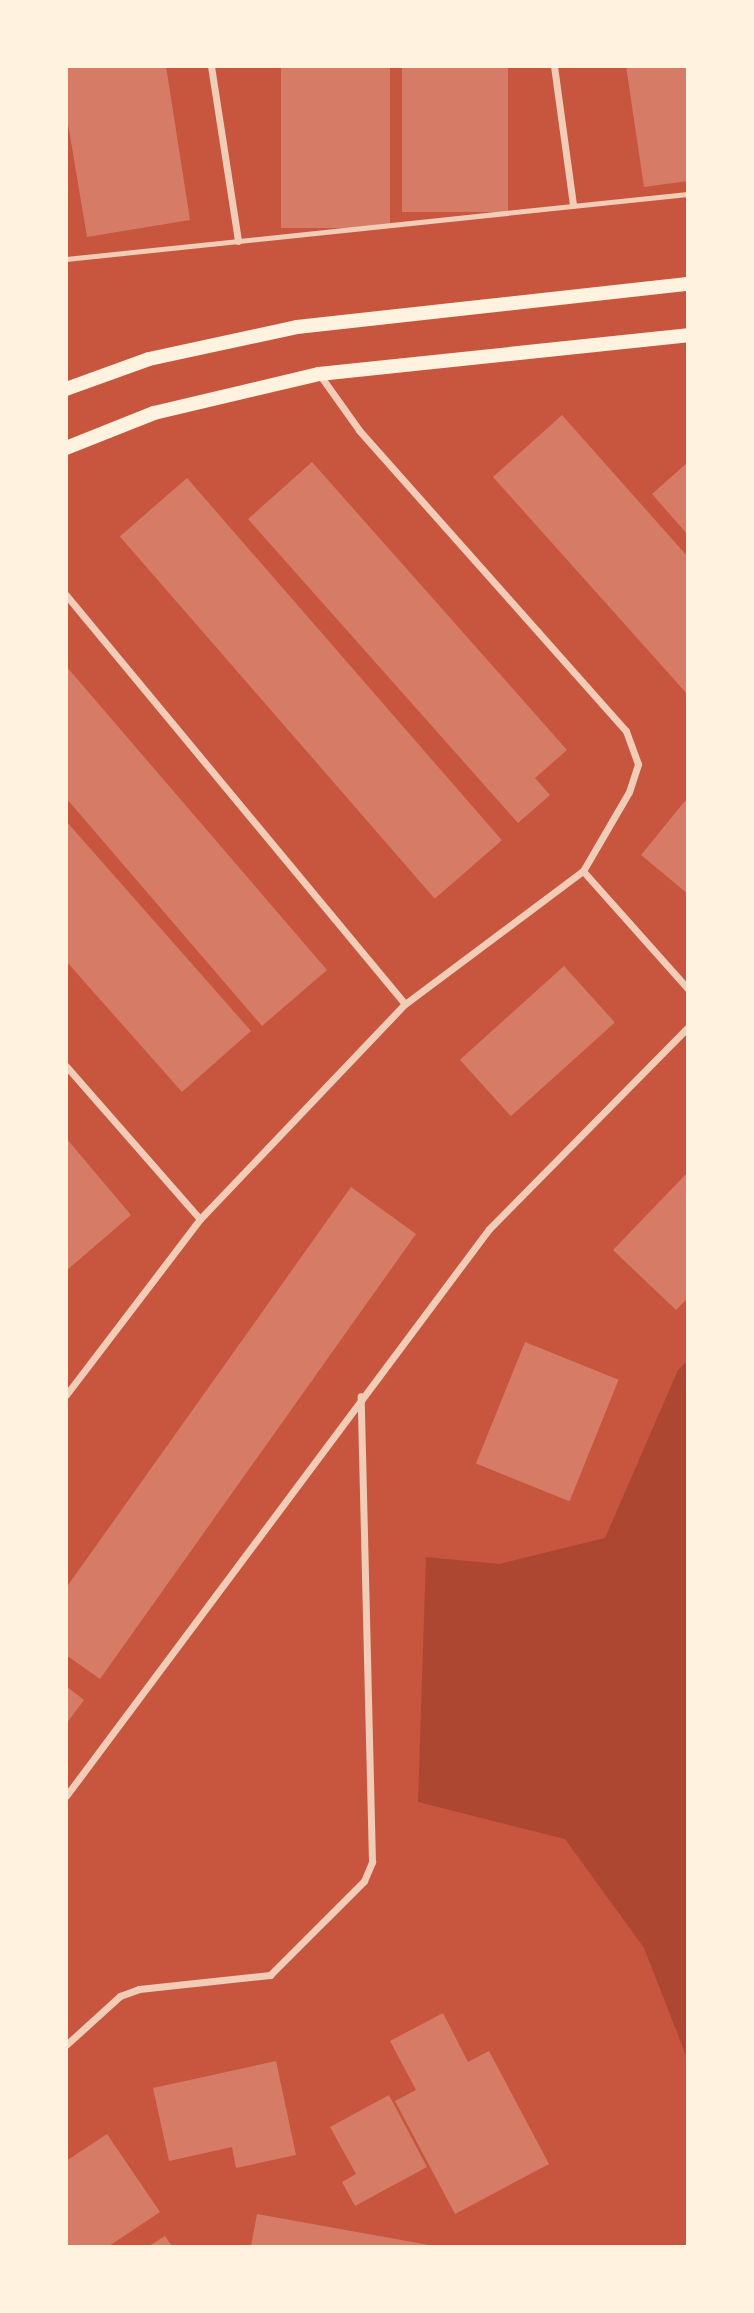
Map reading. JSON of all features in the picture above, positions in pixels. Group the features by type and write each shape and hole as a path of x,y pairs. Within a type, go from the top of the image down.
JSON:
{"main road":[{"path":"66,389 149,359 297,327 688,284"},
{"path":"66,448 154,413 318,374 688,335"}],"street":[{"path":"211,66 238,241"},
{"path":"554,66 573,205"},
{"path":"66,1395 200,1219 405,1004 583,871 629,792 638,764 626,731 359,430 318,374"},
{"path":"66,595 405,1004"},
{"path":"583,871 688,989"},
{"path":"66,1796 361,1395 489,1228 688,1027"},
{"path":"66,1066 200,1219"},
{"path":"66,2046 120,1996 139,1989 270,1975 364,1881 372,1862 361,1395"}],"lane":[{"path":"66,260 688,194"}],"shaded area":[{"path":"687,1361 687,2058 644,1948 565,1839 418,1802 426,1557 499,1564 605,1538 678,1370"}],"building":[{"path":"66,66 166,66 190,220 87,237 66,112"},
{"path":"281,66 390,66 390,228 281,228"},
{"path":"402,66 508,66 508,212 402,212"},
{"path":"626,66 688,66 688,181 644,187"},
{"path":"562,415 688,557 688,695 493,477"},
{"path":"312,462 567,750 535,778 550,795 518,823 248,519"},
{"path":"688,462 688,535 652,494"},
{"path":"187,478 502,840 435,899 120,536"},
{"path":"66,666 327,970 262,1026 66,798"},
{"path":"685,801 688,803 688,894 641,855"},
{"path":"66,821 251,1031 182,1092 66,961"},
{"path":"564,966 615,1022 511,1116 460,1060"},
{"path":"66,1138 131,1215 66,1271"},
{"path":"688,1172 688,1298 676,1310 613,1250"},
{"path":"351,1187 416,1234 100,1679 66,1655 66,1588"},
{"path":"525,1342 619,1380 570,1501 476,1463"},
{"path":"66,1686 84,1700 66,1724"},
{"path":"443,2013 468,2062 489,2051 549,2164 455,2214 395,2101 416,2090 390,2041"},
{"path":"276,2061 296,2155 236,2168 232,2147 169,2161 153,2088"},
{"path":"389,2095 427,2167 355,2206 342,2182 356,2174 330,2127"},
{"path":"107,2134 160,2212 109,2246 66,2246 66,2161"},
{"path":"257,2214 429,2245 429,2246 251,2246"},
{"path":"165,2236 172,2246 149,2246"}]}
